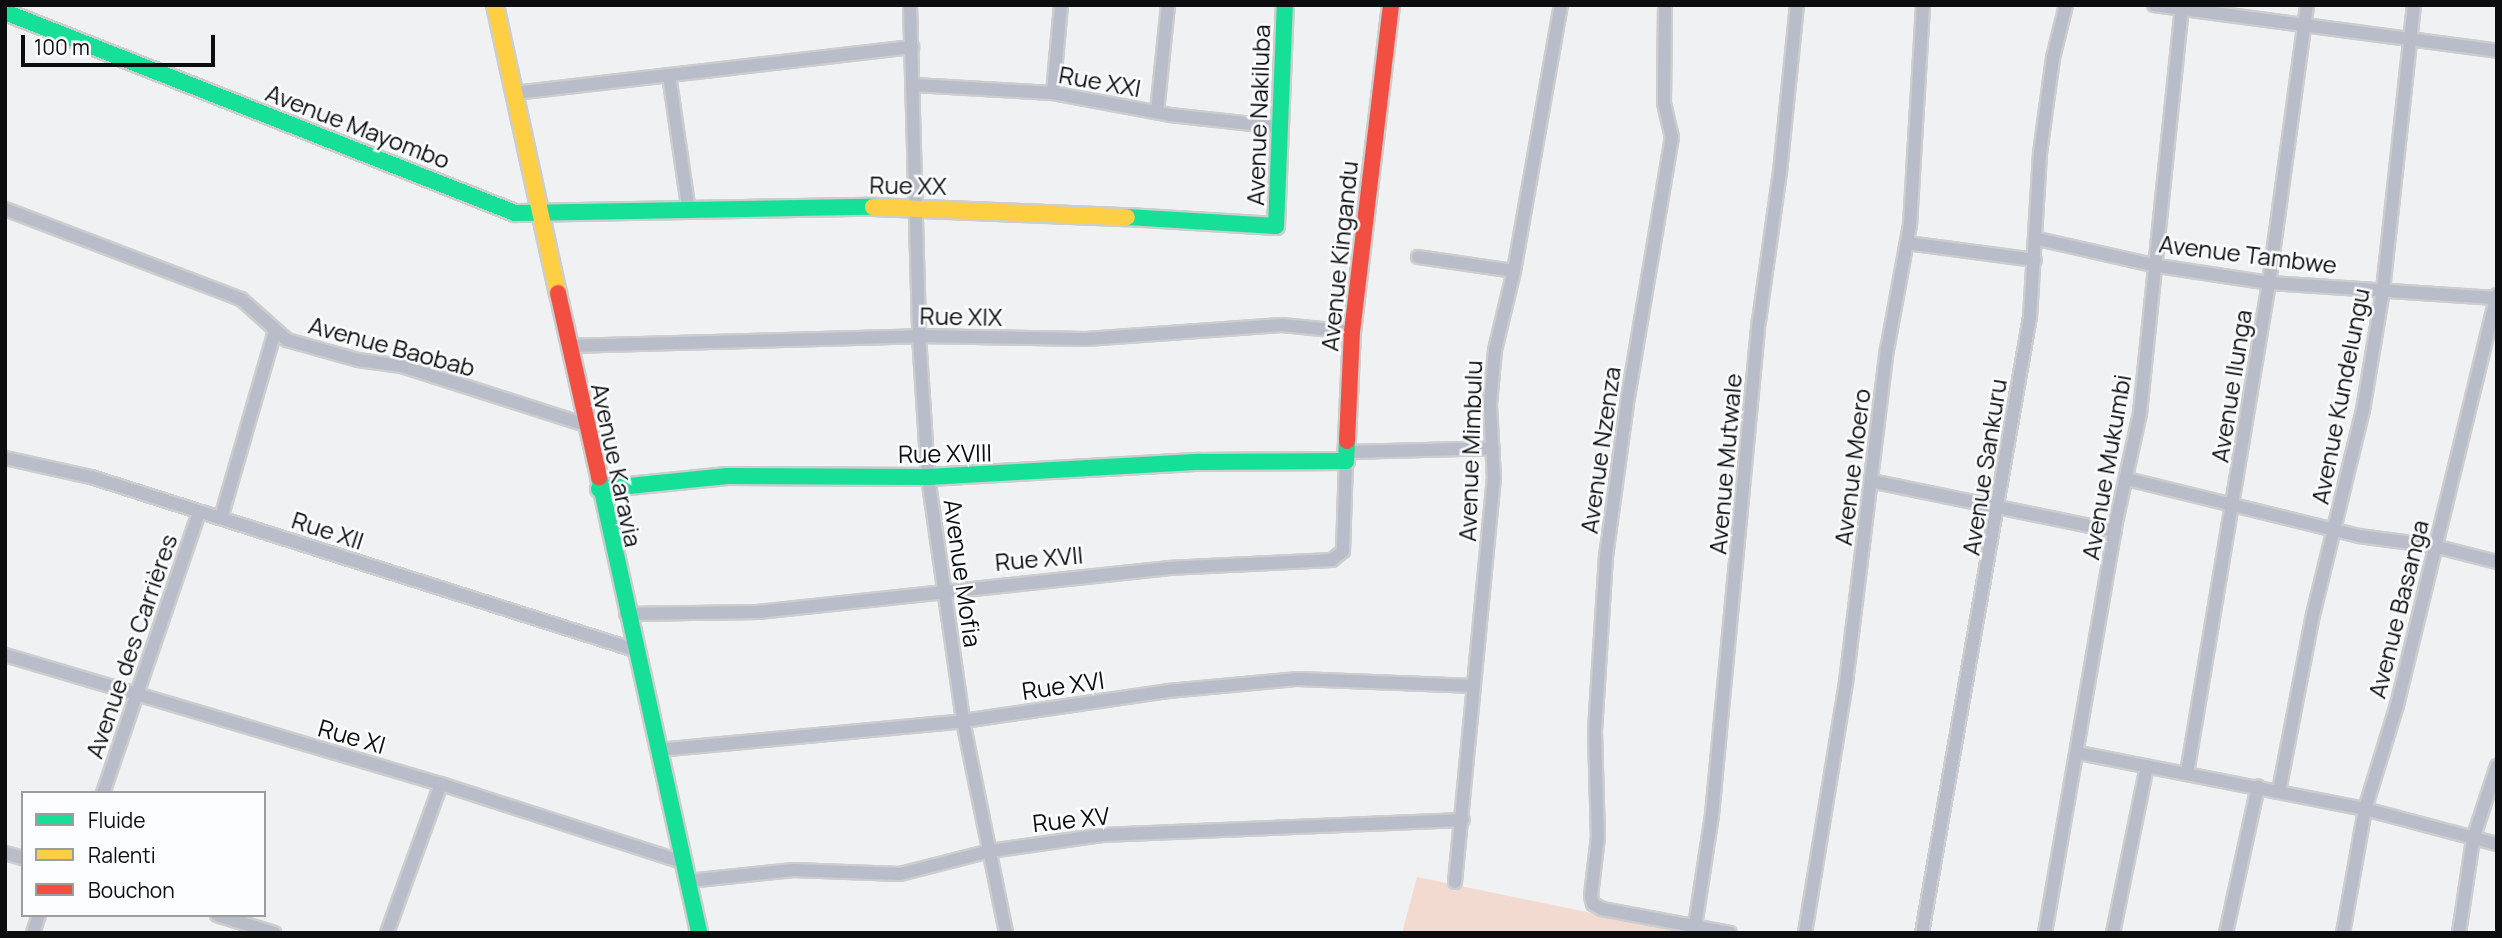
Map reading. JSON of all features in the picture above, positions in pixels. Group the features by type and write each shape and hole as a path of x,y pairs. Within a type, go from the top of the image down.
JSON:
{"street":[{"name":"Avenue Karavia","path":"495,5 626,614 699,933"},
{"name":"Avenue Mofia","path":"910,5 919,336 928,477 963,721 1006,933"},
{"path":"1052,93 1062,5"},
{"path":"1157,112 1168,5"},
{"name":"Avenue Nakiluba","path":"1276,226 1285,5"},
{"name":"Avenue Kingandu","path":"1345,457 1352,332 1391,5"},
{"name":"Avenue Mimbulu","path":"1455,882 1490,533 1493,448 1490,404 1495,350 1514,271 1561,5"},
{"name":"Avenue Nzenza","path":"1665,5 1664,103 1672,137 1628,396 1606,556 1595,732 1599,798 1593,904 1695,926"},
{"name":"Avenue Mutwale","path":"1695,926 1712,815 1759,321 1780,172 1797,5"},
{"name":"Avenue Moero","path":"1805,933 1846,682 1871,481 1907,243 1923,5"},
{"name":"Avenue Sankuru","path":"1922,933 1999,507 2038,239 2040,153 2053,58 2066,5"},
{"path":"2154,5 2302,28 2497,51"},
{"name":"Avenue Ilunga","path":"2188,773 2269,283 2307,5"},
{"name":"Avenue Kundelungu","path":"2279,791 2312,615 2363,410 2383,290 2414,5"},
{"name":"Avenue Mukumbi","path":"2045,933 2079,753 2115,531 2140,413 2158,266 2181,8"},
{"name":"Avenue Mayombo","path":"5,12 514,213 539,213"},
{"path":"514,93 912,47"},
{"path":"669,75 688,205"},
{"name":"Rue XXI","path":"914,85 1052,93 1157,112 1279,127"},
{"name":"Rue XX","path":"539,213 688,205 916,207 1276,226"},
{"name":"Avenue Baobab","path":"5,209 241,299 275,331 322,352 402,366 586,425"},
{"name":"Avenue Tambwe","path":"2038,239 2158,266 2269,283 2497,297"},
{"path":"1907,243 2035,260"},
{"path":"1418,257 1514,271"},
{"name":"Avenue Basanga","path":"2343,933 2365,809 2398,705 2434,546 2479,383 2497,297"},
{"name":"Rue XIX","path":"568,346 919,336 1086,339 1282,325 1352,332"},
{"path":"221,518 275,331"},
{"path":"1345,457 1493,448"},
{"name":"Rue XVIII","path":"599,489 727,476 928,477 1345,457"},
{"name":"Rue XVII","path":"626,614 758,612 924,596 942,588 1168,568 1332,560 1343,551 1345,457"},
{"name":"Rue XII","path":"5,458 91,477 635,650"},
{"path":"2127,479 2334,531 2434,546 2497,562"},
{"path":"1871,481 2115,531"},
{"name":"Avenue des Carrières","path":"104,791 199,513"},
{"name":"Rue XI","path":"5,655 441,784 685,863"},
{"name":"Rue XVI","path":"659,750 963,721 1168,691 1298,679 1473,686"},
{"path":"2079,753 2365,809 2497,844"},
{"path":"2113,933 2147,766"},
{"path":"2459,933 2473,839 2497,766"},
{"path":"387,933 441,784"},
{"path":"2226,933 2258,786"},
{"name":"Rue XV","path":"688,881 793,870 900,874 990,851 1102,835 1463,820"},
{"path":"223,917 274,933"},
{"path":"1695,926 1730,933"}],"shaded area":[{"path":"1417,877 1606,916 1693,933 1402,933"}],"traffic: fast":[{"path":"1127,217 1276,226 1285,5"},
{"path":"5,12 515,213 873,207"},
{"path":"599,489 727,476 928,477 1200,462 1346,461 1347,441"},
{"path":"599,477 699,933"}],"traffic: slow":[{"path":"495,5 558,293"},
{"path":"873,207 1127,217"}],"traffic: jam":[{"path":"1347,441 1352,332 1391,5"},
{"path":"558,293 599,477"}]}
